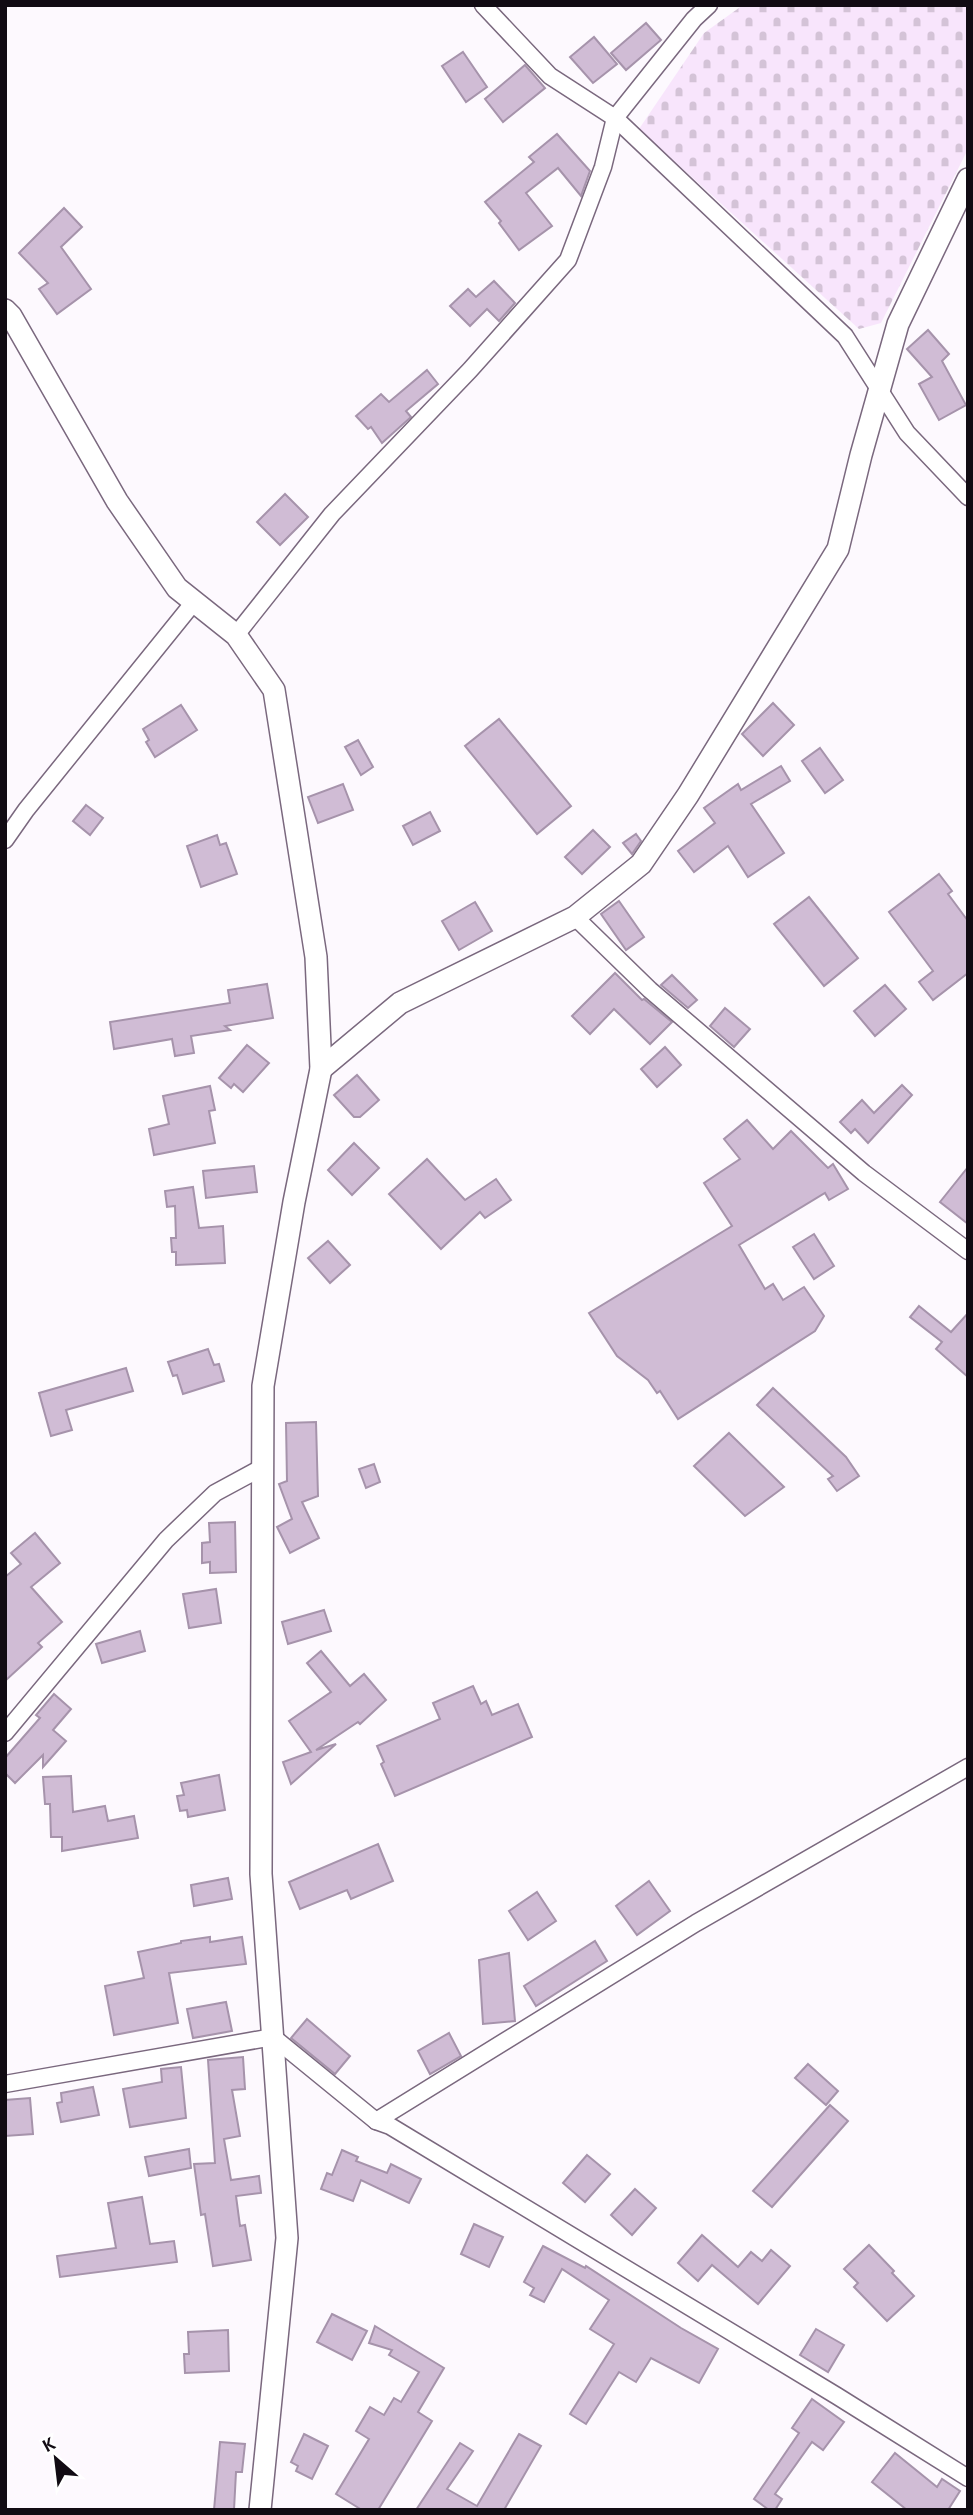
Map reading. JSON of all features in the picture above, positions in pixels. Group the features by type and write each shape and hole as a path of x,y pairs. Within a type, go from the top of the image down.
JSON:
{"street":[{"path":"483,5 550,76 615,118 845,336 907,433 968,497"},
{"path":"236,635 332,514 470,370 568,260 603,167 615,118 694,19 709,5"},
{"path":"321,1069 400,1003 576,917 641,864 688,795 838,550 898,324 968,178"},
{"path":"5,310 11,316 117,501 177,588 236,635 274,690 316,957 321,1069 294,1202 263,1386 261,1874 287,2238 260,2510"},
{"path":"5,840 26,810 194,601"},
{"path":"576,917 650,990 864,1173 968,1251"},
{"path":"5,1733 166,1540 215,1493 263,1467"},
{"path":"376,2121 696,1923 968,1767"},
{"path":"5,2084 273,2037 376,2121 401,2133 968,2478"}],"green space":[{"path":"743,5 968,5 968,149 881,323 859,329 639,129 704,33"}],"building":[{"path":"646,23 661,40 626,70 611,53"},
{"path":"594,37 617,64 593,83 570,57"},
{"path":"463,52 487,87 466,102 442,66"},
{"path":"525,65 545,88 503,122 485,99"},
{"path":"557,134 590,171 581,196 558,168 526,193 552,226 519,250 485,202 534,162 529,157"},
{"path":"64,208 82,227 61,247 91,289 57,314 39,289 48,283 19,253"},
{"path":"494,281 515,303 499,321 487,309 470,326 450,306 468,289 476,297"},
{"path":"928,330 949,354 942,361 966,405 939,420 919,384 932,377 907,349"},
{"path":"427,370 438,384 406,411 411,417 382,443 371,427 368,429 356,416 381,394 389,402"},
{"path":"285,494 308,517 280,545 257,522"},
{"path":"773,703 794,725 763,756 742,734"},
{"path":"181,705 197,730 155,757 146,742 149,740 143,729"},
{"path":"499,719 571,806 537,834 465,746"},
{"path":"358,740 373,767 361,775 345,747"},
{"path":"820,748 843,780 825,793 802,761"},
{"path":"781,766 790,781 751,804 784,853 748,877 728,846 694,872 678,851 715,823 704,808 738,784 741,790"},
{"path":"343,784 353,810 318,823 308,797"},
{"path":"86,805 103,818 90,835 73,821"},
{"path":"430,812 440,831 413,845 403,826"},
{"path":"593,830 610,847 582,874 565,857"},
{"path":"636,834 641,841 632,854 623,843"},
{"path":"217,835 220,845 226,843 237,874 201,887 187,846"},
{"path":"939,874 952,891 948,894 968,921 968,973 933,1000 919,982 933,971 889,912"},
{"path":"809,897 858,958 824,986 774,924"},
{"path":"619,901 644,937 626,950 601,914"},
{"path":"475,902 492,931 459,950 442,921"},
{"path":"615,973 642,1000 672,1022 650,1044 614,1009 590,1034 572,1016"},
{"path":"672,975 697,1000 688,1008 661,985"},
{"path":"267,984 273,1018 225,1026 230,1030 191,1036 194,1053 175,1056 172,1039 114,1049 110,1022 230,1003 228,990"},
{"path":"885,985 906,1009 875,1036 854,1011"},
{"path":"725,1008 750,1029 734,1047 710,1026"},
{"path":"247,1045 269,1063 243,1092 234,1084 231,1088 219,1078"},
{"path":"665,1047 681,1065 657,1087 641,1069"},
{"path":"357,1075 379,1100 360,1117 354,1117 334,1095"},
{"path":"902,1085 912,1095 868,1143 855,1129 851,1133 840,1122 862,1100 874,1113"},
{"path":"210,1086 215,1110 209,1111 215,1143 154,1155 149,1129 169,1124 163,1096"},
{"path":"747,1120 773,1149 791,1131 828,1168 833,1164 848,1189 829,1200 825,1193 739,1245 765,1289 773,1284 783,1300 804,1287 824,1316 815,1331 678,1419 660,1391 657,1393 648,1380 617,1356 589,1313 732,1226 704,1183 740,1159 724,1139"},
{"path":"354,1143 379,1168 352,1195 328,1170"},
{"path":"427,1159 465,1200 496,1179 511,1200 485,1218 480,1212 441,1249 389,1194"},
{"path":"254,1166 257,1192 206,1198 203,1171"},
{"path":"968,1167 968,1224 940,1202"},
{"path":"193,1187 199,1228 223,1226 225,1263 176,1265 176,1252 172,1252 171,1238 176,1238 175,1206 167,1207 165,1191"},
{"path":"814,1234 834,1266 814,1279 793,1247"},
{"path":"328,1241 350,1265 330,1283 308,1258"},
{"path":"919,1306 951,1332 968,1313 968,1377 936,1349 942,1342 910,1317"},
{"path":"208,1349 214,1365 219,1364 224,1381 183,1394 177,1375 173,1376 168,1362"},
{"path":"126,1368 133,1391 66,1410 72,1430 51,1436 39,1393"},
{"path":"773,1388 846,1457 859,1476 837,1491 828,1479 833,1476 757,1405"},
{"path":"316,1422 318,1496 302,1502 319,1538 290,1553 277,1527 292,1519 279,1484 287,1481 286,1423"},
{"path":"729,1433 784,1487 745,1516 694,1466"},
{"path":"374,1464 380,1482 366,1488 359,1469"},
{"path":"235,1522 236,1572 210,1573 210,1562 202,1563 202,1543 210,1542 209,1523"},
{"path":"35,1533 60,1563 31,1587 62,1622 38,1643 42,1647 5,1681 5,1577 21,1564 11,1553"},
{"path":"216,1589 221,1623 189,1628 183,1594"},
{"path":"324,1610 331,1631 288,1644 282,1622"},
{"path":"140,1631 145,1651 102,1663 96,1644"},
{"path":"321,1651 350,1686 364,1674 386,1700 360,1724 358,1722 316,1750 336,1744 291,1784 283,1762 311,1752 289,1721 331,1692 307,1663"},
{"path":"473,1686 481,1704 486,1701 492,1715 518,1704 532,1737 395,1796 381,1764 384,1762 377,1746 440,1719 433,1703"},
{"path":"54,1694 71,1709 53,1730 66,1741 43,1767 43,1755 15,1783 5,1773 5,1758 40,1718 36,1715"},
{"path":"219,1775 225,1810 188,1817 187,1810 180,1811 177,1796 184,1795 181,1783"},
{"path":"71,1776 73,1812 105,1806 108,1821 134,1816 138,1838 62,1851 62,1837 51,1837 50,1804 45,1804 43,1777"},
{"path":"378,1844 393,1881 351,1899 347,1890 300,1909 289,1882"},
{"path":"228,1878 232,1899 194,1906 191,1885"},
{"path":"649,1881 670,1911 637,1935 616,1906"},
{"path":"537,1892 556,1921 528,1940 509,1911"},
{"path":"210,1937 210,1942 242,1937 246,1964 169,1973 178,2023 114,2035 105,1986 144,1978 138,1952"},
{"path":"595,1941 607,1961 536,2006 524,1986"},
{"path":"509,1953 515,2021 483,2024 479,1960"},
{"path":"226,2002 232,2031 193,2038 187,2009"},
{"path":"307,2019 350,2056 335,2074 291,2038"},
{"path":"449,2033 461,2056 430,2074 418,2051"},
{"path":"243,2057 245,2089 232,2090 240,2136 224,2139 231,2180 259,2176 261,2193 236,2196 240,2226 245,2225 251,2260 213,2266 205,2214 201,2215 194,2164 215,2163 208,2060"},
{"path":"808,2064 838,2091 826,2105 795,2078"},
{"path":"181,2067 186,2118 130,2127 123,2089 162,2082 161,2069"},
{"path":"93,2087 99,2115 61,2122 57,2103 62,2102 61,2093"},
{"path":"30,2098 33,2134 5,2136 5,2100"},
{"path":"830,2105 848,2121 772,2207 753,2191"},
{"path":"189,2149 191,2168 149,2176 145,2157"},
{"path":"342,2150 358,2157 356,2161 387,2173 391,2164 421,2179 409,2203 361,2180 353,2201 321,2189 327,2173 332,2175"},
{"path":"587,2155 610,2174 585,2202 563,2183"},
{"path":"635,2189 656,2208 632,2235 611,2215"},
{"path":"142,2197 150,2244 174,2241 177,2262 60,2277 57,2256 116,2248 108,2203"},
{"path":"474,2224 503,2237 489,2267 461,2254"},
{"path":"702,2235 738,2267 751,2252 762,2261 771,2250 790,2266 758,2304 712,2265 698,2281 678,2263"},
{"path":"869,2245 914,2296 887,2321 854,2287 858,2283 844,2269"},
{"path":"543,2246 585,2268 586,2266 718,2349 699,2383 651,2358 636,2382 619,2372 586,2424 570,2414 614,2344 590,2329 609,2300 562,2269 544,2302 530,2295 534,2288 524,2282"},
{"path":"332,2314 367,2331 352,2360 317,2342"},
{"path":"375,2326 444,2368 418,2412 432,2421 378,2510 362,2510 336,2494 369,2439 356,2431 370,2407 384,2415 394,2398 401,2402 419,2372 389,2355 392,2350 369,2343"},
{"path":"816,2329 844,2345 828,2372 800,2355"},
{"path":"228,2330 229,2371 185,2373 184,2354 189,2354 188,2332"},
{"path":"812,2399 844,2422 823,2450 812,2442 775,2494 782,2499 775,2510 769,2510 754,2499 799,2433 792,2428"},
{"path":"304,2434 328,2446 312,2479 296,2471 298,2466 291,2462"},
{"path":"519,2434 541,2446 504,2510 416,2510 460,2443 473,2451 447,2489 477,2506"},
{"path":"220,2442 245,2444 242,2472 236,2472 234,2510 214,2510"},
{"path":"895,2453 937,2487 942,2479 960,2491 948,2510 907,2510 872,2482"}]}
